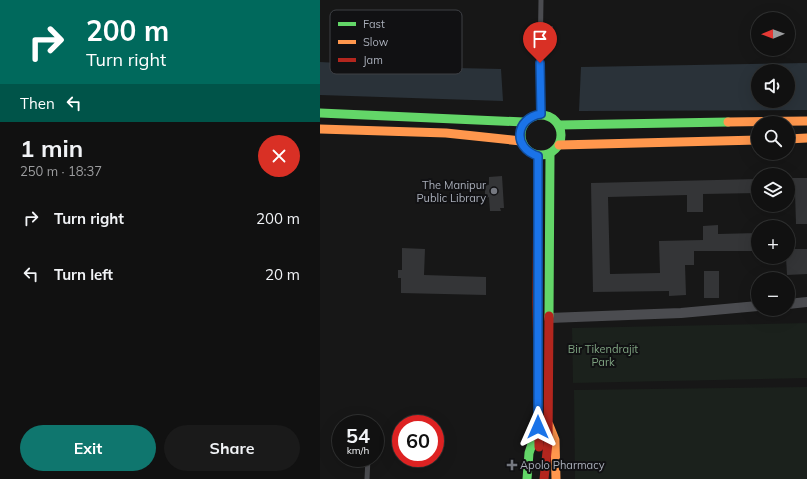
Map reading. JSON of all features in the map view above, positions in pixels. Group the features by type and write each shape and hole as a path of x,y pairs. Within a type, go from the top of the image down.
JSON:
{"main road":[{"path":"320,113 524,122 535,115 541,114 554,119 559,125 561,138 559,145 550,154 538,156 527,151 521,141 520,135 524,122"},
{"path":"559,125 807,121"},
{"path":"320,129 449,133 521,141"},
{"path":"795,139 807,138"},
{"path":"559,145 751,140"},
{"path":"544,479 544,459 548,423 550,154"},
{"path":"538,156 538,427 544,459"},
{"path":"537,246 549,246"},
{"path":"548,423 556,440 556,479"},
{"path":"527,479 529,453 538,427"}],"street":[{"path":"795,303 807,302"},
{"path":"548,318 681,313 751,307"}],"lane":[{"path":"541,0 541,114"},
{"path":"367,479 368,467"}],"green space":[{"name":"Bir Tikendrajit Park","path":"807,323 807,378 573,383 572,328"},
{"path":"807,387 807,479 575,479 574,390"}],"shaded area":[{"path":"320,62 330,63 330,74 462,74 462,68 501,69 503,101 320,95"},
{"path":"807,63 807,110 579,111 581,67"}],"building":[{"path":"545,26 553,26 554,47 544,47"},
{"path":"530,27 537,27 536,47 531,48"},
{"name":"The Manipur Public Library","path":"502,176 504,208 500,208 501,211 490,211 489,197 485,199 485,183 489,185 489,177"},
{"path":"795,178 807,178 807,224 796,224"},
{"path":"751,179 751,193 703,194 703,212 687,212 687,195 608,197 610,274 660,273 659,241 703,240 703,226 718,225 718,234 751,233 751,251 694,251 694,265 685,265 686,295 669,296 669,291 593,292 591,183"},
{"path":"402,248 425,249 424,275 486,277 486,295 401,293 401,278 398,278 398,270 402,270"},
{"path":"795,249 807,249 807,274 795,275 795,272 787,272 786,264 795,264"},
{"path":"704,271 719,271 719,298 704,298"}],"traffic: fast":[{"path":"320,113 524,122"},
{"path":"545,115 552,118 558,124 561,135 560,143 552,152 545,155 537,155 530,152 522,143 521,131 524,124 533,116 545,115"},
{"path":"559,125 728,122"},
{"path":"549,316 550,154"},
{"path":"527,479 529,453 537,429"}],"traffic: slow":[{"path":"728,122 807,121"},
{"path":"320,129 446,133 521,141"},
{"path":"795,139 807,138"},
{"path":"559,145 751,140"},
{"path":"549,425 555,440 556,479"}],"traffic: jam":[{"path":"538,156 537,303 539,447"},
{"path":"544,479 548,443 549,316"}],"place":[{"name":"The Manipur Public Library","path":"494,191"},
{"name":"Apolo Pharmacy","path":"512,465"}],"route":[{"path":"538,427 538,156 527,151 521,141 520,135 524,122 535,115 541,114 540,63"}]}
